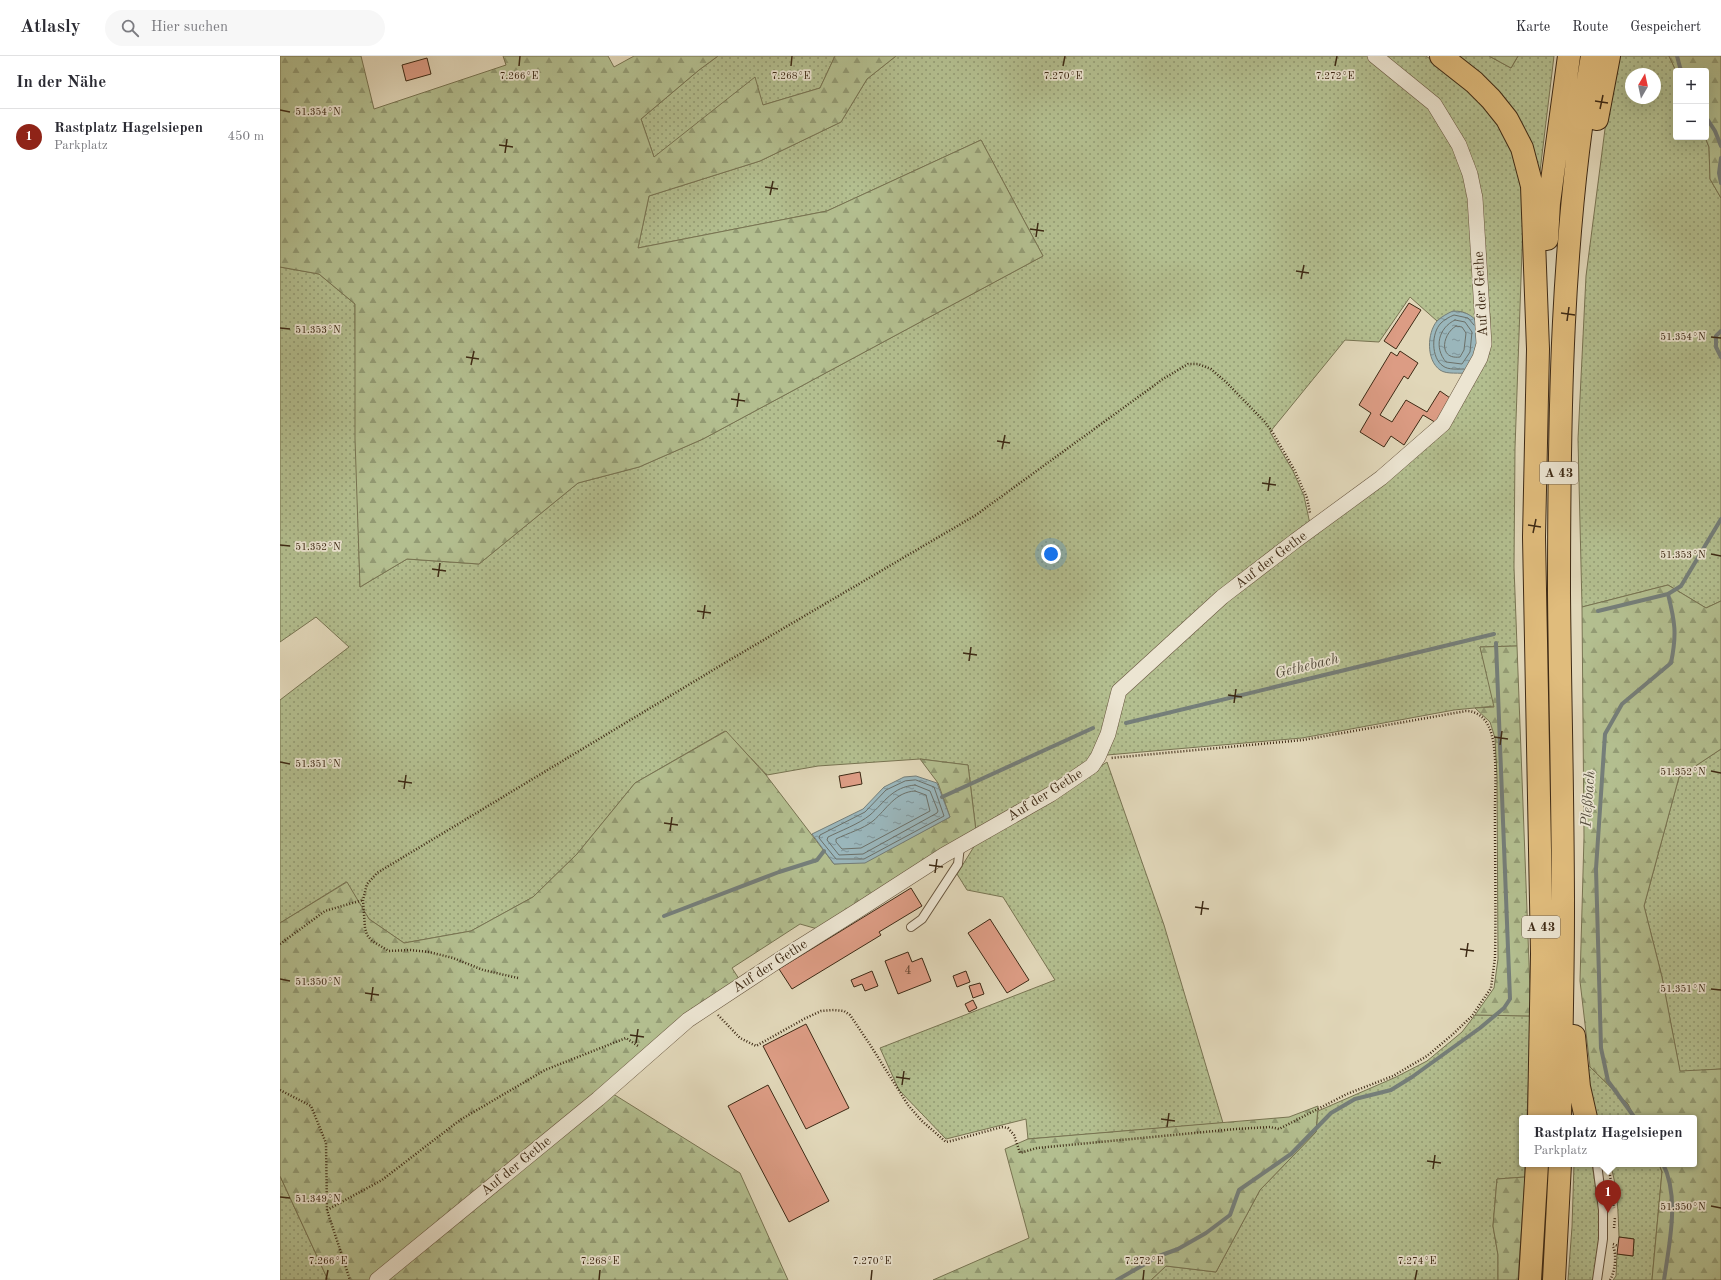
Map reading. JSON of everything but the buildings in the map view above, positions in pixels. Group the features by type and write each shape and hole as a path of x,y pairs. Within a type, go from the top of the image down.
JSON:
{"highway":[{"path":"1440,56 1474,82 1491,99 1507,119 1522,148 1532,186 1538,350"},
{"name":"A 43","path":"1538,1115 1542,954 1534,537 1538,350 1549,203 1569,56"},
{"name":"A 43","path":"1560,1115 1563,909 1559,463 1566,291 1573,197 1592,56"},
{"path":"1566,291 1609,56"},
{"path":"1563,909 1578,1087 1585,1115"},
{"path":"1530,1280 1537,1167"},
{"path":"1554,1280 1560,1167"}],"street":[{"name":"Auf der Gethe","path":"377,1280 598,1099 688,1020 779,960 960,846 1051,794 1092,766 1108,734 1119,691 1222,598 1312,528 1381,478 1443,424 1480,358 1484,344 1475,198 1470,174 1459,145 1434,104 1375,56"}],"lane":[{"path":"911,927 922,919 958,864 960,846"},
{"path":"1597,1167 1603,1210 1603,1239 1597,1280"}],"path":[{"path":"518,978 483,970 453,958 429,952 390,950 372,942 367,935 365,928 363,900 367,884 377,873 734,658 976,515 1163,379 1188,364 1198,364 1211,369 1265,422 1295,472 1307,498 1312,528"},
{"path":"709,1006 740,1038 756,1046 821,1011 844,1011 850,1015 908,1105 937,1135 946,1142 1002,1127 1008,1128 1014,1135 1020,1153 1037,1148 1236,1129 1270,1127 1279,1129 1347,1094 1387,1079 1415,1064 1452,1036 1472,1016 1491,988 1495,958 1495,775 1492,735 1489,726 1480,715 1466,710 1303,740 1096,759"},
{"path":"280,944 325,911 363,900"},
{"path":"327,1210 382,1180 460,1120 544,1070 626,1038 650,1054"},
{"path":"280,1090 311,1106 319,1124 326,1143 327,1210 350,1280"},
{"path":"1610,1280 1614,1274 1615,1250 1612,1245"}],"green space":[{"path":"280,56 361,56 374,109 506,65 503,56 608,56 614,67 634,56 718,56 641,119 654,157 755,77 763,105 820,88 835,56 896,56 867,79 841,122 760,161 649,196 638,248 827,211 981,140 1043,256 703,439 639,467 578,483 479,564 407,559 360,587 355,439 355,304 319,274 280,267"},
{"path":"718,56 835,56 820,88 763,105 654,157 641,119"},
{"path":"896,56 1426,56 1467,85 1496,115 1516,155 1524,195 1515,448 1514,567 1517,646 1480,647 1495,706 1454,710 1302,738 1107,755 1120,699 1208,615 1277,558 1342,512 1382,480 1445,425 1460,401 1485,353 1490,318 1486,280 1478,280 1480,326 1470,316 1460,312 1450,313 1437,321 1410,297 1379,342 1345,340 1270,432 1293,471 1304,496 1310,524 1219,595 1114,690 1104,733 1089,764 1049,790 976,831 968,765 920,759 818,766 767,775 725,731 635,783 577,854 533,897 471,931 404,943 369,919 346,882 280,923 280,700 349,647 316,617 280,642 280,267 319,274 355,304 356,439 360,587 407,559 479,564 578,483 639,467 703,439 1043,256 981,140 827,211 638,248 649,196 760,161 841,122 867,79"},
{"path":"1450,56 1489,56 1511,68 1518,56 1554,56 1538,188 1528,147"},
{"path":"1489,56 1518,56 1511,68"},
{"path":"1618,56 1669,56 1675,68 1673,68 1673,140 1706,140 1709,147 1710,179 1721,198 1721,601 1706,608 1668,585 1582,607 1578,439 1586,276 1609,98"},
{"path":"1669,56 1721,56 1721,198 1710,179 1709,147 1706,140 1709,140 1709,68 1675,68"},
{"path":"1668,585 1706,608 1721,601 1721,749 1679,777 1644,906 1662,977 1680,1071 1721,1069 1721,1280 1652,1280 1662,1172 1660,1167 1697,1167 1697,1115 1634,1115 1628,1104 1590,1067 1580,981 1584,837 1582,607"},
{"path":"1517,646 1531,1016 1475,1015 1494,988 1498,959 1497,776 1495,738 1490,722 1475,708 1494,707 1480,647"},
{"path":"726,731 766,775 834,864 865,862 950,817 938,783 920,759 968,765 976,831 821,930 800,924 732,968 741,982 372,1280 328,1280 280,1176 280,923 347,882 369,919 404,943 471,931 533,897 577,854 635,783"},
{"path":"1721,749 1721,1069 1680,1072 1662,977 1644,906 1679,777"},
{"path":"1107,762 1164,925 1223,1123 1028,1139 1026,1119 946,1139 899,1090 880,1048 1055,980 1003,897 967,890 957,874 975,845"},
{"path":"1475,1015 1531,1016 1527,1115 1519,1115 1519,1167 1525,1167 1525,1177 1497,1179 1493,1226 1498,1255 1498,1280 1151,1280 1166,1266 1216,1272 1260,1190 1316,1132 1318,1111 1396,1077 1427,1061 1462,1032"},
{"path":"1583,1060 1628,1104 1634,1115 1591,1115"},
{"path":"610,1092 740,1173 788,1280 383,1280"},
{"path":"1318,1106 1316,1132 1260,1190 1216,1272 1166,1266 1151,1280 933,1280 1029,1238 1005,1149 1028,1139 1289,1117"},
{"path":"1574,1167 1592,1167 1599,1206 1599,1237 1593,1280 1568,1280 1572,1227"},
{"path":"1611,1167 1660,1167 1662,1172 1652,1280 1613,1280 1616,1276 1617,1254 1633,1256 1634,1239 1619,1237 1618,1209"},
{"path":"280,1176 328,1280 280,1280"},
{"path":"1525,1177 1518,1280 1498,1280 1498,1255 1493,1226 1497,1179"}],"water":[{"path":"1453,311 1462,312 1471,316 1477,322 1481,331 1468,374 1443,372 1435,366 1430,353 1431,332 1434,326 1440,318"},
{"path":"916,776 937,783 950,817 865,863 834,864 812,834 863,809 884,787 904,777"}],"waterway":[{"name":"Pleßbach","path":"1677,56 1680,68"},
{"name":"Pleßbach","path":"1709,122 1715,131 1721,146"},
{"name":"Pleßbach","path":"1721,158 1719,173 1721,183"},
{"name":"Pleßbach","path":"1721,331 1716,336 1716,347 1721,357"},
{"name":"Pleßbach","path":"1598,611 1668,594 1681,586 1721,519"},
{"name":"Pleßbach","path":"1633,1115 1608,1081 1601,1048 1596,869 1605,734 1622,704 1671,663 1675,636 1668,594"},
{"name":"Gethebach","path":"1126,723 1494,634"},
{"path":"1117,1280 1159,1256 1178,1249 1206,1233 1230,1215 1239,1190 1291,1154 1331,1113 1355,1099 1391,1090 1412,1077 1480,1028 1504,1008 1510,999 1496,643"},
{"path":"942,797 1093,728"},
{"path":"664,916 779,872 817,860 824,851"},
{"name":"Pleßbach","path":"1664,1167 1671,1191 1672,1221 1664,1280"}],"place":[{"name":"Rastplatz Hagelsiepen","path":"1608,1213"}]}
